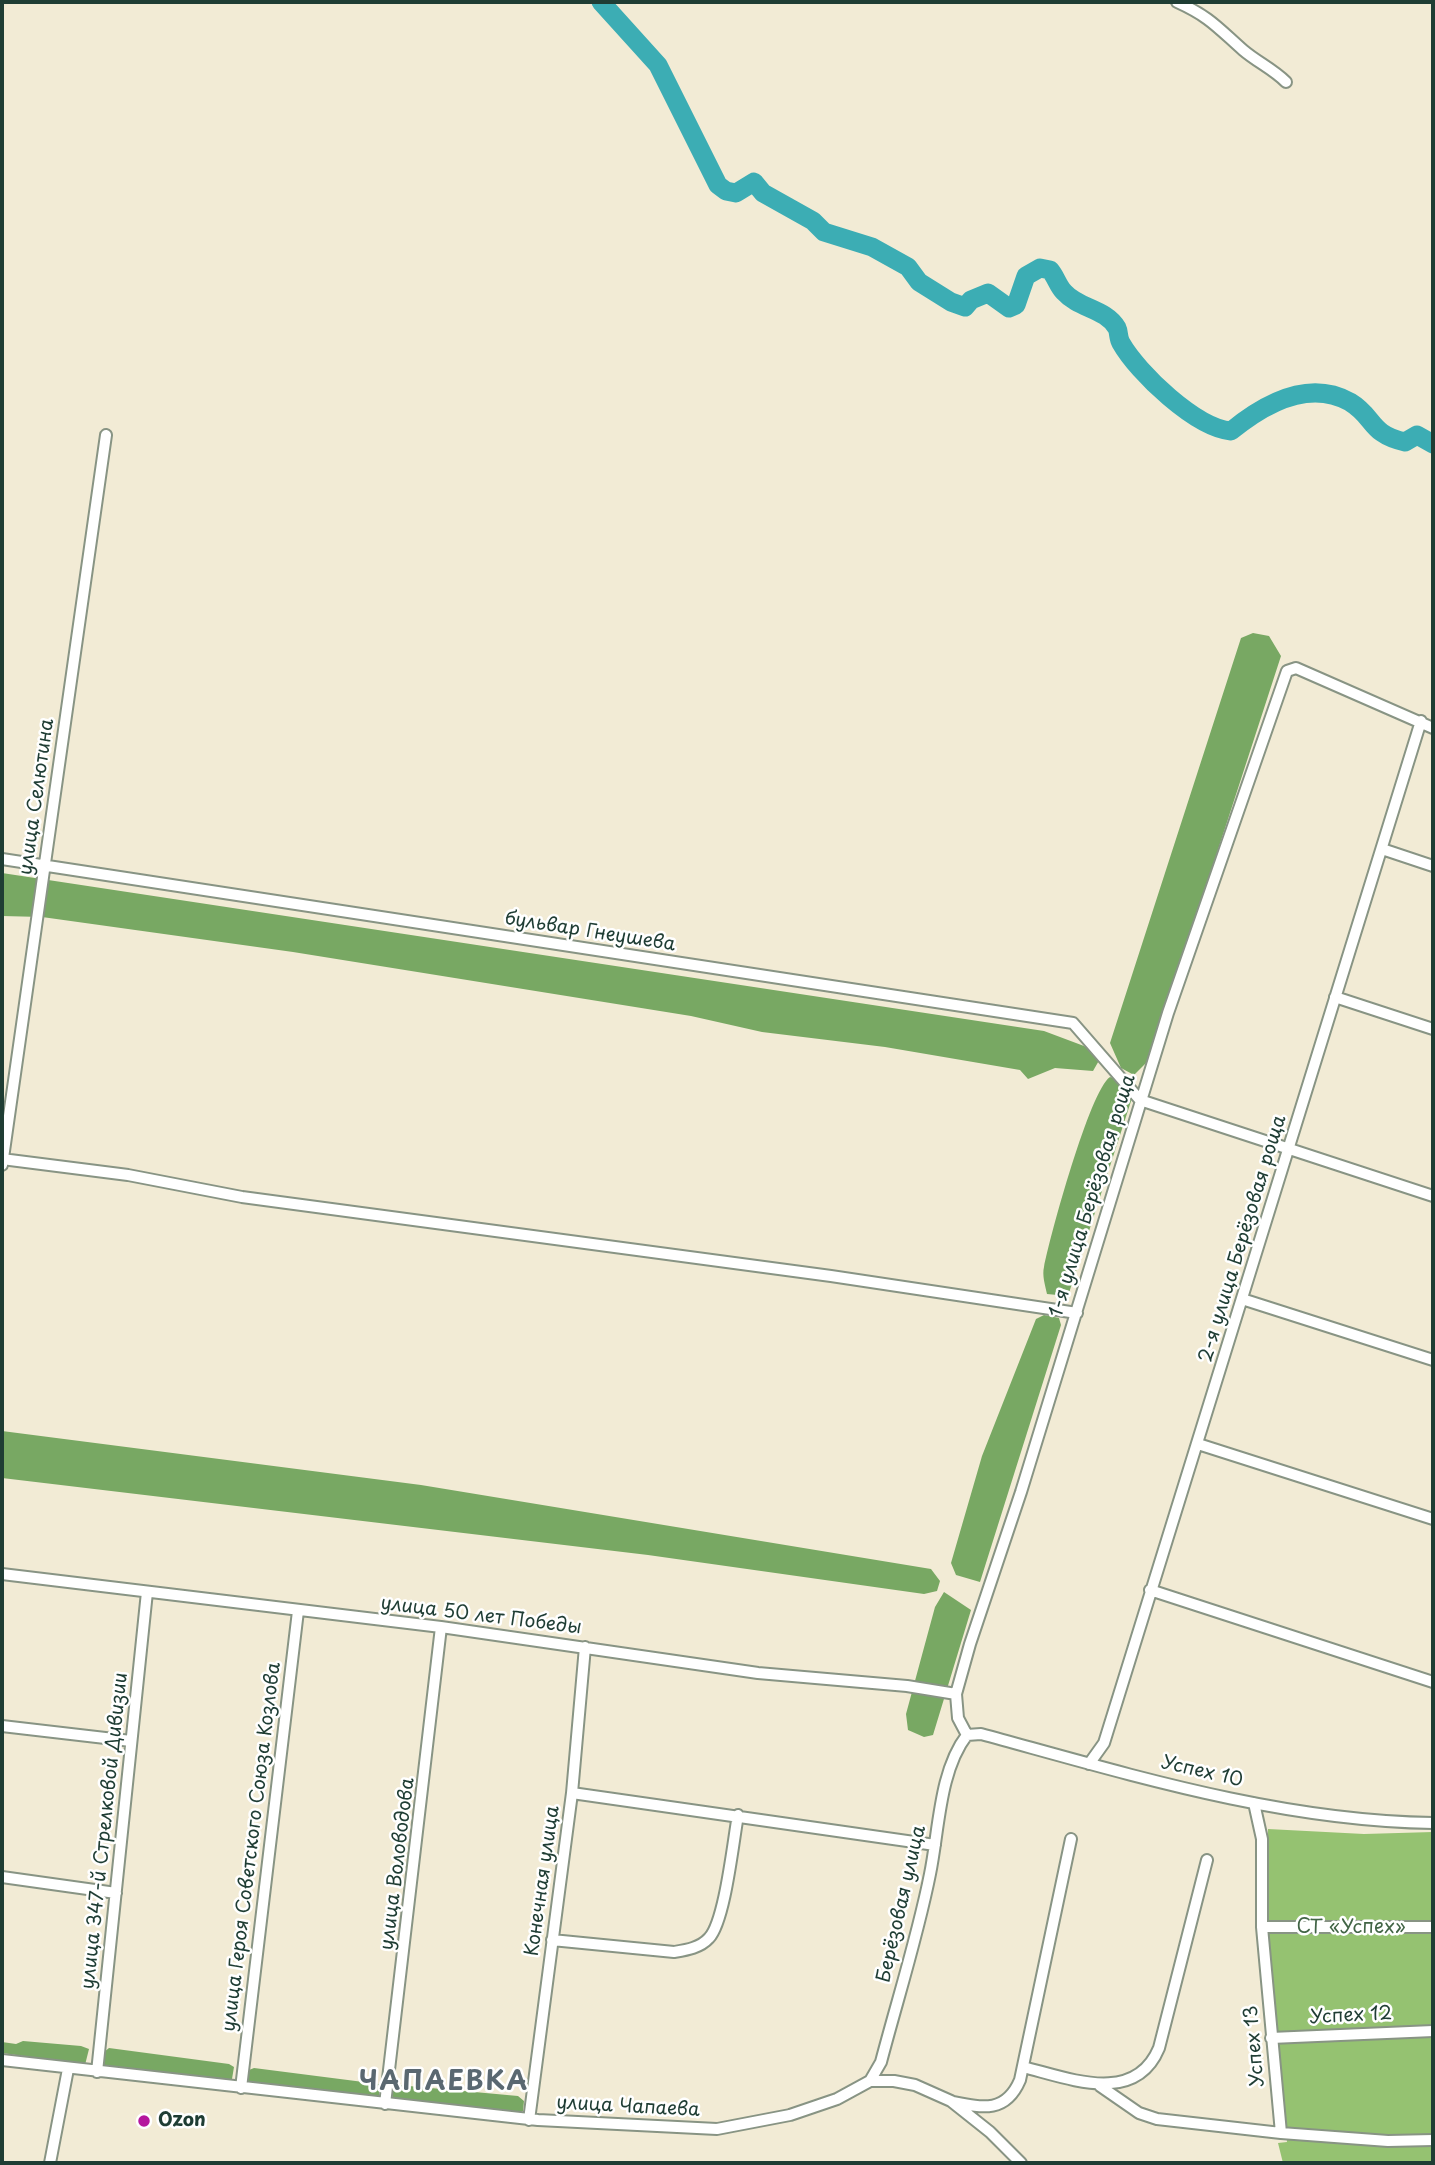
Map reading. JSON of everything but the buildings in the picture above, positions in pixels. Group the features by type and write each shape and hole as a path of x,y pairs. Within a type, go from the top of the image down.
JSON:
{"street":[{"path":"1177,2 1206,15 1245,51 1272,68 1286,82"},
{"name":"улица Селютина","path":"2,1161 106,435"},
{"name":"1-я улица Берёзовая роща","path":"967,1735 958,1718 956,1694 1077,1313 1140,1100 1287,671 1296,668 1421,721"},
{"path":"1421,721 1433,728"},
{"name":"2-я улица Берёзовая роща","path":"1089,1764 1104,1743 1421,721"},
{"path":"1382,849 1433,866"},
{"name":"бульвар Гнеушева","path":"2,859 1073,1023 1140,1100"},
{"path":"1335,997 1433,1028"},
{"path":"1140,1100 1433,1196"},
{"path":"2,1161 128,1175 242,1197 831,1276 1077,1313"},
{"path":"1242,1299 1433,1360"},
{"path":"1198,1444 1433,1519"},
{"name":"улица 50 лет Победы","path":"2,1574 441,1628 758,1673 907,1686 956,1694"},
{"path":"1150,1590 1433,1682"},
{"name":"улица 347-й Стрелковой Дивизии","path":"97,2072 148,1592"},
{"name":"улица Героя Советского Союза Козлова","path":"242,2088 298,1611"},
{"name":"улица Воловодова","path":"385,2104 441,1628"},
{"name":"Конечная улица","path":"529,2120 572,1793 585,1647"},
{"path":"2,1726 131,1741"},
{"name":"Успех 10","path":"967,1735 981,1734 1089,1764 1325,1817 1433,1823"},
{"name":"Берёзовая улица","path":"870,2081 881,2062 930,1876 958,1747 967,1735"},
{"path":"572,1793 935,1845"},
{"name":"Успех 13","path":"1254,1803 1262,1839 1262,1927 1281,2133"},
{"path":"552,1940 674,1952 691,1949 709,1939 718,1921 738,1815"},
{"path":"870,2081 915,2085 951,2101 991,2108 1004,2103 1014,2093 1023,2067 1071,1839"},
{"path":"1100,2086 1137,2076 1155,2058 1207,1860"},
{"path":"2,1877 116,1893"},
{"path":"1262,1927 1433,1927"},
{"name":"Успех 12","path":"1271,2038 1433,2031"},
{"name":"улица Чапаева","path":"2,2060 529,2120 717,2129 790,2115 836,2099 870,2081"},
{"path":"1023,2067 1100,2086 1139,2113 1157,2119 1281,2133 1388,2141 1433,2140"},
{"path":"50,2163 68,2069"},
{"path":"951,2101 990,2132 1021,2163"}],"green space":[{"path":"1253,633 1269,636 1281,656 1150,1059 1134,1075 1121,1068 1110,1043 1241,638"},
{"path":"2,873 1044,1031 1084,1046 1101,1057 1093,1071 1055,1068 1028,1079 1020,1070 885,1047 762,1032 691,1016 293,952 42,917 2,916"},
{"path":"1110,1077 1122,1081 1133,1095 1068,1296 1047,1294 1043,1270 1062,1197 1092,1108"},
{"path":"1044,1315 1059,1318 1061,1325 980,1582 956,1575 951,1563 982,1456 1036,1319"},
{"path":"2,1431 421,1485 931,1569 940,1581 937,1591 924,1594 648,1555 2,1478"},
{"path":"944,1592 971,1610 933,1735 924,1737 908,1730 906,1714 935,1607"},
{"name":"СТ «Успех»","path":"1268,1829 1364,1834 1433,1832 1433,2163 1283,2163 1278,2143 1287,2142 1268,1934"},
{"path":"23,2041 89,2049 85,2065 2,2053 2,2042 16,2044"},
{"path":"109,2048 229,2064 234,2067 232,2079 228,2083 107,2069 103,2065 104,2052"},
{"path":"254,2068 379,2084 379,2097 248,2083 249,2070"},
{"path":"398,2085 518,2096 524,2101 523,2111 519,2113 397,2102 393,2098 393,2087"}],"waterway":[{"path":"601,2 658,65 718,185 726,191 736,193 754,182 763,193 813,221 824,232 872,247 908,267 919,282 951,302 965,307 971,300 988,293 1009,308 1016,305 1026,276 1040,268 1050,270 1070,298 1112,321 1129,355 1154,383 1185,410 1217,428 1231,431 1272,404 1303,394 1319,393 1350,402 1364,413 1378,430 1393,439 1405,442 1417,435 1433,444"}],"place":[{"name":"Ozon","path":"144,2121"}],"district":[{"name":"ЧАПАЕВКА","path":"444,2083"}]}
